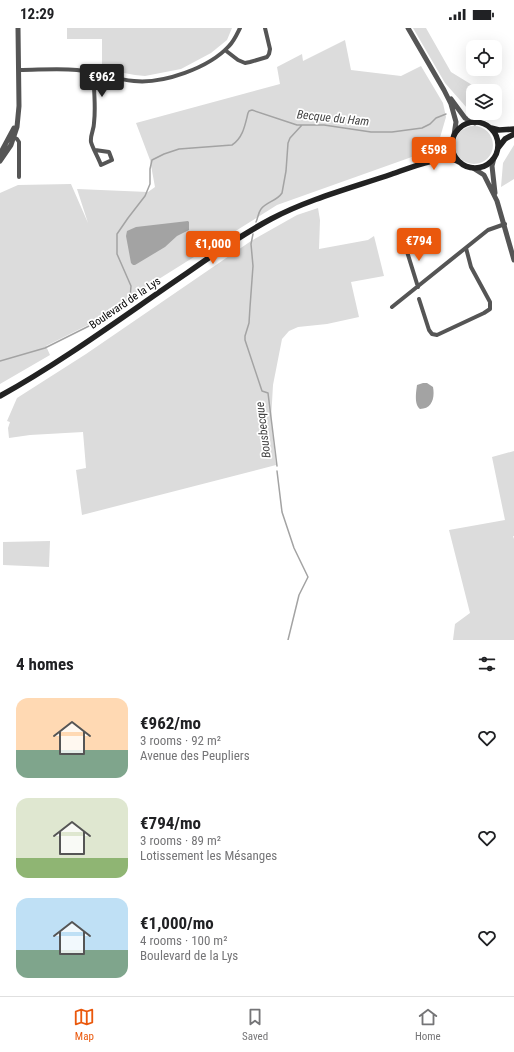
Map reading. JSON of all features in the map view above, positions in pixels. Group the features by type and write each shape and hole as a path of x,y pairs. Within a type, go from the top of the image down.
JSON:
{"main road":[{"path":"497,150 496,136 484,124 475,123 464,125 454,135 452,143 453,153 459,162 465,166 473,168 484,166 494,158 500,144 504,139 514,134"},
{"path":"488,127 499,130 514,129"},
{"name":"Boulevard de la Lys","path":"0,396 61,358 254,228 300,206 412,167 442,153 452,143"},
{"name":"Boulevard de la Lys","path":"412,167 446,159 454,159 459,162"},
{"name":"Boulevard de la Lys","path":"0,392 25,381"}],"street":[{"path":"0,161 11,145 12,136 18,118 18,28"},
{"path":"19,70 71,70 138,82 168,79 193,70 225,50 240,28"},
{"path":"225,50 242,62 250,62 269,56 270,51 265,28"},
{"path":"408,28 444,90 463,116 475,123"},
{"path":"93,73 94,122 91,137 95,150"},
{"path":"444,90 455,116 456,126 454,135"},
{"path":"0,154 12,136"},
{"path":"12,136 19,142 19,177"},
{"path":"494,158 492,171 497,202"},
{"path":"473,168 484,175 497,202 505,224 514,260"},
{"path":"392,307 489,229 505,224"},
{"path":"404,242 418,287"},
{"path":"419,299 429,330 432,334 437,335 490,309 490,302 470,267 466,248"}],"shaded area":[{"path":"67,28 232,28 227,40 211,53 181,69 145,76 102,69 102,39 67,39"},
{"path":"413,28 426,28 451,72 471,84 466,84 466,107 445,83"},
{"path":"345,40 351,70 401,76 421,66 443,103 446,117 437,148 277,205 95,319 88,325 46,346 50,355 0,384 0,193 18,185 71,184 88,223 77,189 148,192 155,187 150,160 136,123 280,84 277,67 302,54 303,61"},
{"path":"470,126 478,126 488,131 492,138 492,152 488,159 478,164 470,164 460,159 458,156 455,149 455,141 460,131 463,129"},
{"path":"514,145 514,179 501,187 503,163"},
{"path":"318,208 320,220 319,249 368,240 374,236 384,276 351,282 359,317 327,324 298,327 289,331 282,339 273,385 271,420 276,465 82,515 76,470 86,468 83,432 30,435 9,438 8,428 10,422 7,421 17,398 86,354 251,241 297,215"},
{"path":"188,221 189,230 177,236 165,247 135,265 131,263 126,236 127,231 136,227"},
{"path":"427,383 433,387 434,395 430,405 424,409 420,409 416,401 416,391 417,385"},
{"path":"514,451 514,640 453,640 455,624 470,613 449,530 505,520 492,457"},
{"path":"50,541 49,567 3,565 3,542"}],"waterway":[{"name":"Becque du Ham","path":"0,361 45,348 89,326 97,319 130,298 131,286 117,254 117,234 145,196 150,184 150,169 152,160 179,149 232,145 239,139 245,127 248,113 252,110 297,125 324,125 371,132 392,132 422,128 430,124 436,118 446,114"},
{"name":"Bousbecque","path":"256,222 261,209 282,193 286,171 288,143 290,138 302,125"},
{"name":"Bousbecque","path":"253,234 251,244 253,266 249,323 245,340 262,391 268,393 277,466"},
{"name":"Bousbecque","path":"277,471 282,512 294,548 308,577 299,595 288,640"}]}
